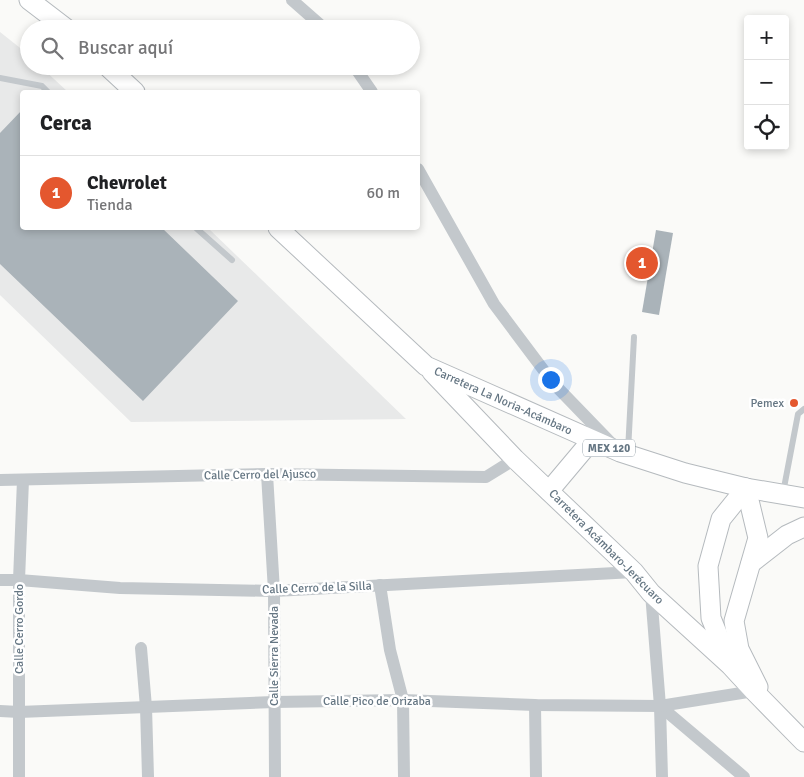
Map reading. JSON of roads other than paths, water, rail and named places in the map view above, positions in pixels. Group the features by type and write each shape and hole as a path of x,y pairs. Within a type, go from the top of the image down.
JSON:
{"main road":[{"path":"29,0 55,20"},
{"path":"117,75 133,90"},
{"name":"Carretera La Noria-Acámbaro","path":"280,230 426,366 520,407 591,441 624,454 685,473 746,488 804,498"},
{"name":"Carretera Acámbaro-Jerécuaro","path":"426,366 515,459 634,572 650,593 730,665 761,698"},
{"path":"548,491 591,441"},
{"path":"746,488 758,538 734,621 739,649 761,698 804,742"},
{"path":"730,665 711,618 708,566 721,519 746,488"},
{"path":"751,564 787,535 804,526"}],"street":[{"path":"292,0 315,20"},
{"path":"360,75 371,90"},
{"path":"420,173 494,304 554,384 624,454"},
{"name":"Calle Cerro del Ajusco","path":"0,480 267,474 486,477 515,459"},
{"name":"Calle Sierra Nevada","path":"267,474 274,591 275,777"},
{"name":"Calle Cerro Gordo","path":"19,777 19,580 23,480"},
{"name":"Calle Cerro de la Silla","path":"0,580 120,588 274,591 634,572"},
{"path":"380,585 390,650 403,700 404,777"},
{"path":"650,593 660,706 662,777"},
{"path":"141,648 146,707 148,777"},
{"name":"Calle Pico de Orizaba","path":"0,711 19,712 274,702 403,700 535,705 660,706 761,698"},
{"path":"535,705 536,777"},
{"path":"660,706 744,777"}],"lane":[{"path":"0,78 42,86 46,90"},
{"path":"198,230 232,260"},
{"path":"624,454 634,336"},
{"path":"783,494 798,414 804,409"}],"place":[{"name":"Chevrolet","path":"642,263"},
{"name":"Pemex","path":"794,403"}]}
